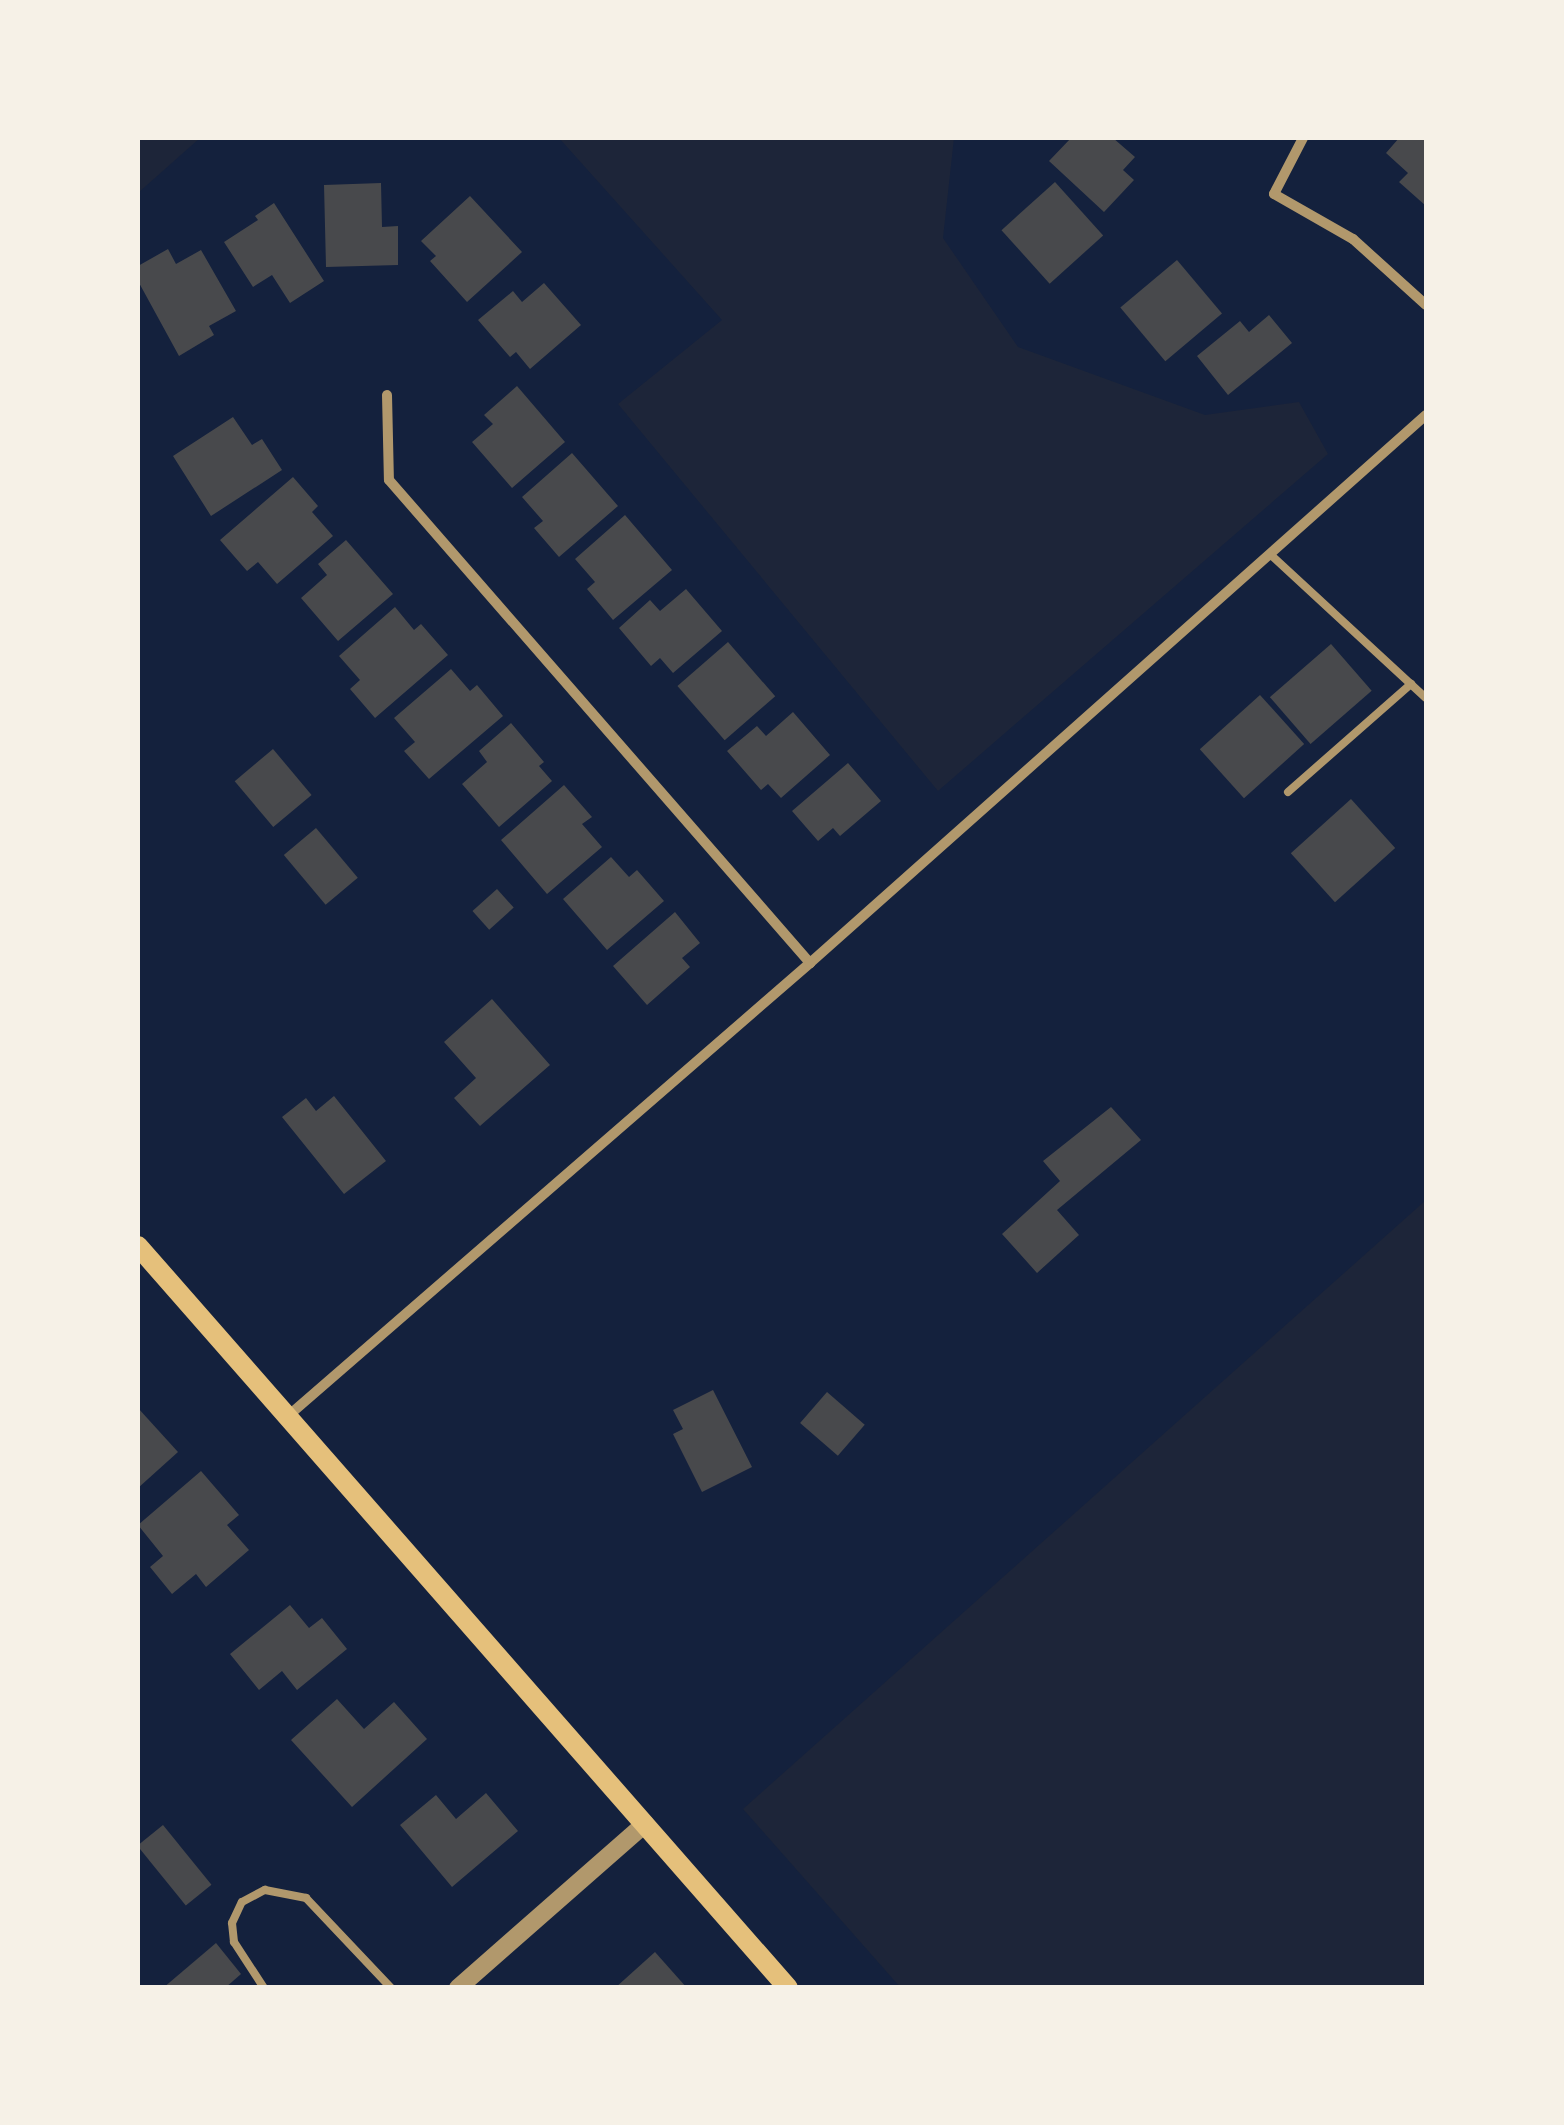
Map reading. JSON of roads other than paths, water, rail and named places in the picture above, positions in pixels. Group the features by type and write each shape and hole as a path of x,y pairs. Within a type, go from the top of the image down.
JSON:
{"main road":[{"path":"138,1246 788,1988"}],"street":[{"path":"1303,138 1274,194 1353,240 1426,305"},
{"path":"387,396 389,480 810,963"},
{"path":"287,1417 810,963 1426,415"},
{"path":"458,1988 645,1824"}],"lane":[{"path":"1272,556 1426,698"},
{"path":"1288,792 1412,684"},
{"path":"264,1988 234,1942 232,1924 242,1902 264,1890 306,1898 391,1988"}]}
